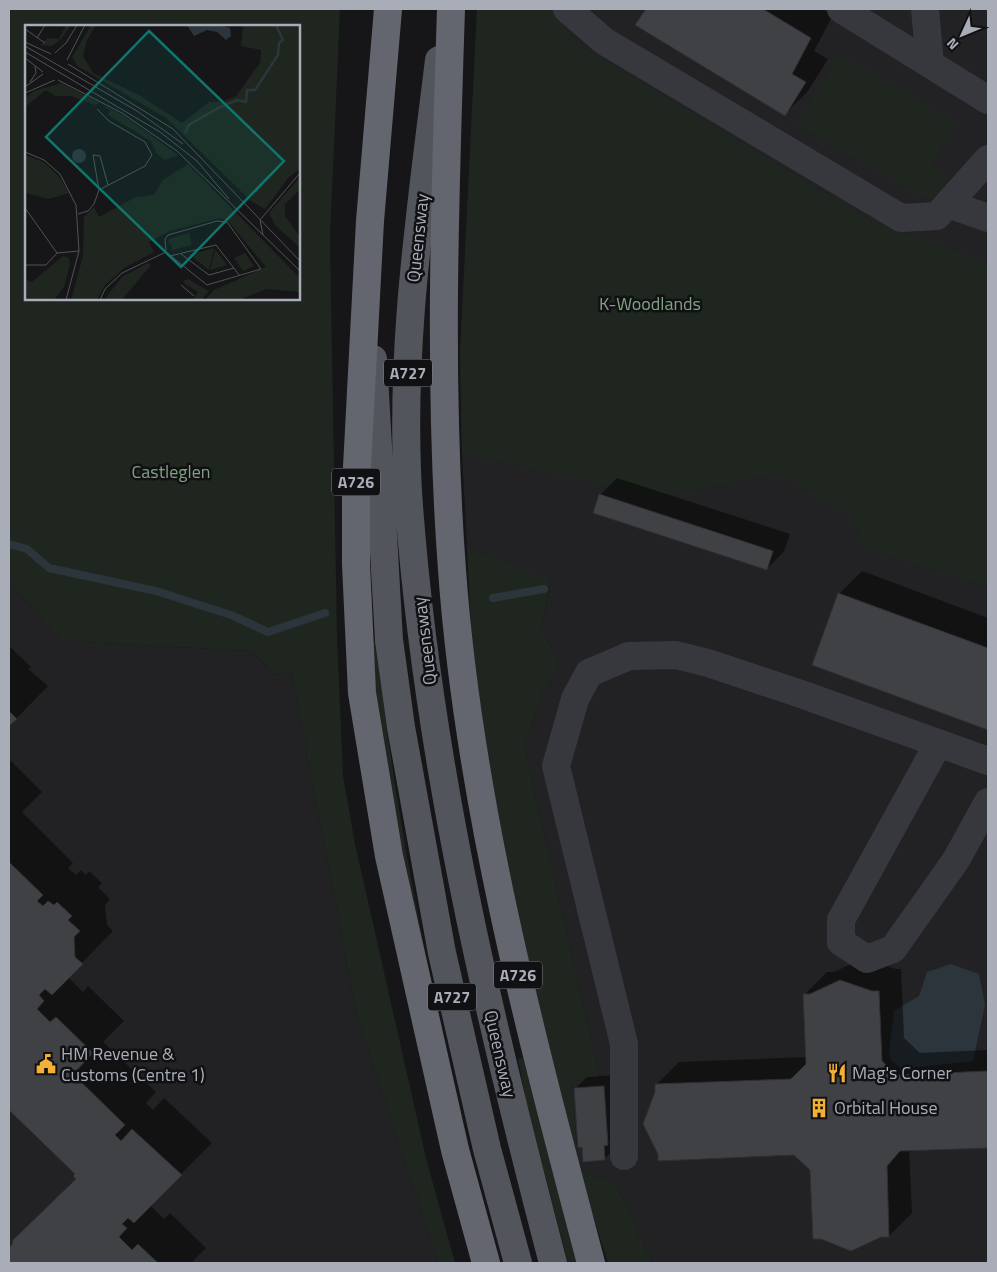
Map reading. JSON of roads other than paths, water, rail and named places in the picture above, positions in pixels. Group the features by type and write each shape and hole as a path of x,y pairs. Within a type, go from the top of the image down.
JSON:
{"highway":[{"name":"Queensway","path":"388,9 370,221 356,486 356,573 362,693 390,856 455,1150 486,1263"},
{"name":"Queensway","path":"451,9 443,334 452,571 463,674 483,799 525,1012 591,1263"}],"main road":[{"name":"Queensway","path":"445,9 409,317 409,504 438,738 469,914 505,1078 553,1263"},
{"name":"Queensway","path":"368,272 390,640 401,727 442,953 487,1149 518,1263"}],"lane":[{"path":"567,9 604,41 901,218 937,216 988,159"},
{"path":"841,9 988,100"},
{"path":"925,9 930,64"},
{"path":"948,204 988,218"},
{"path":"624,1156 624,1044 556,766 575,699 589,673 630,656 676,654 800,694 988,761"},
{"path":"938,744 841,920 841,942 867,959 893,949 956,860 988,802"}],"waterway":[{"path":"9,544 27,549 49,568 156,591 231,615 268,632 325,613"},
{"path":"493,598 544,589"}],"place":[{"name":"HM Revenue & Customs (Centre 1)","path":"46,1064"},
{"name":"Mag's Corner","path":"837,1073"},
{"name":"Orbital House","path":"819,1108"}],"park label":[{"name":"K-Woodlands","path":"650,304"},
{"name":"Castleglen","path":"171,472"}]}
